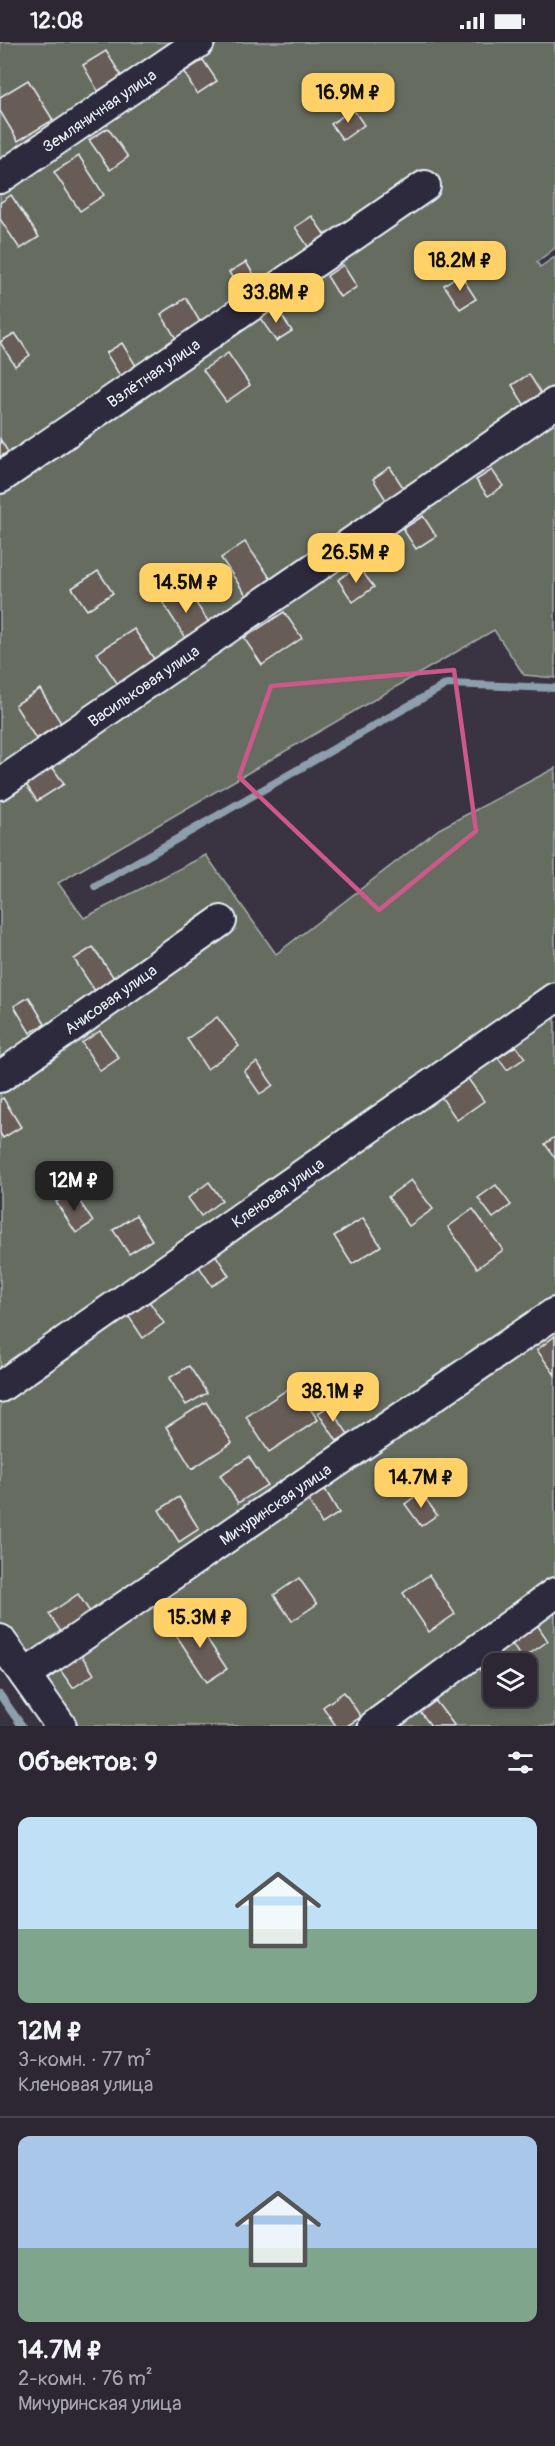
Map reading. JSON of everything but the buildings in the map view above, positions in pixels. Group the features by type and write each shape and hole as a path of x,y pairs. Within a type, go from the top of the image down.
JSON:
{"street":[{"name":"Земляничная улица","path":"0,178 199,42"},
{"name":"Взлётная улица","path":"0,478 425,186"},
{"name":"Васильковая улица","path":"0,784 555,403"},
{"name":"Анисовая улица","path":"0,1077 221,921"},
{"name":"Кленовая улица","path":"0,1386 555,998"},
{"name":"Мичуринская улица","path":"25,1675 555,1313"},
{"path":"374,1726 555,1593"},
{"path":"0,1640 61,1726"}],"highlighted area":[{"path":"454,670 476,831 379,910 239,777 271,686"}],"green space":[{"path":"0,42 555,42 555,248 537,262 540,267 555,257 555,678 524,675 494,630 58,883 84,918 206,855 276,954 439,829 555,768 555,1726 70,1726 0,1626"}],"waterway":[{"path":"95,886 447,684 555,688"},
{"path":"0,1695 22,1726"}]}
